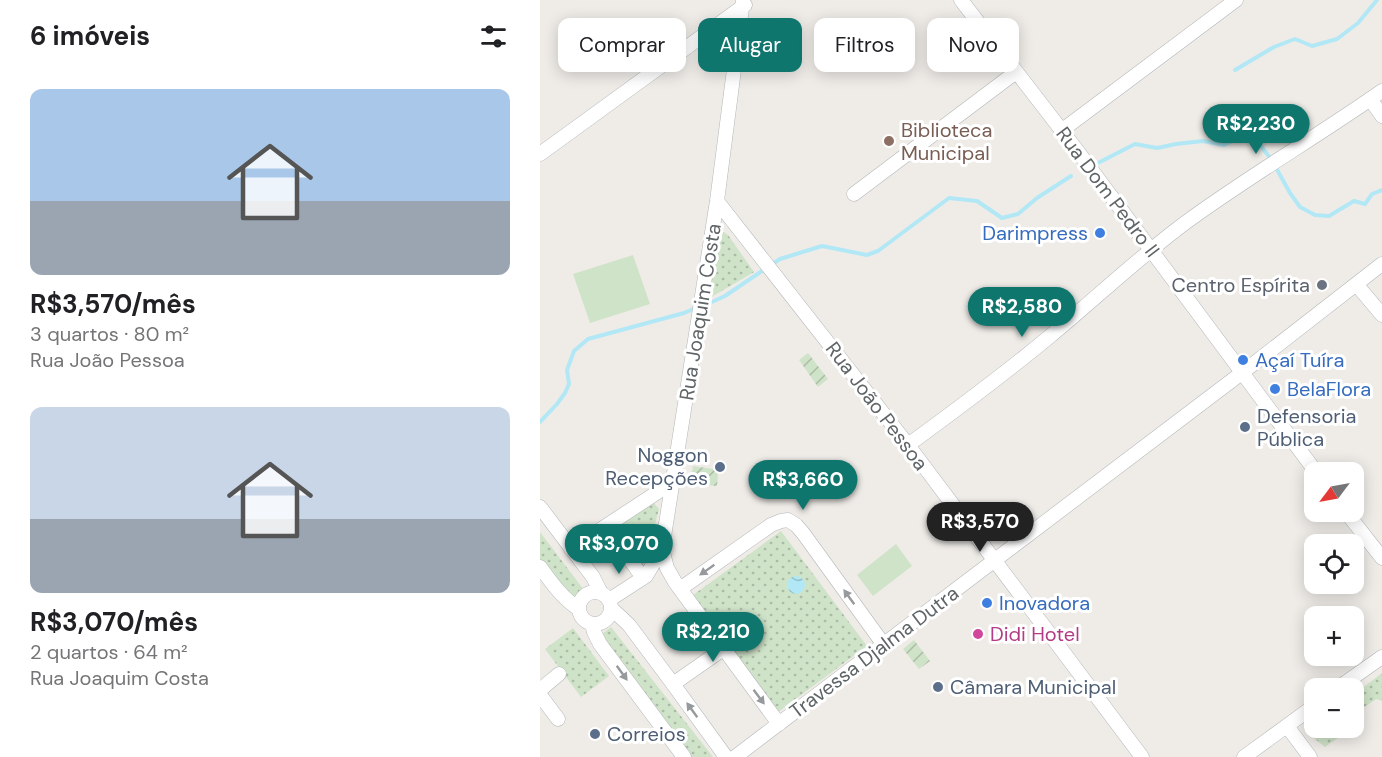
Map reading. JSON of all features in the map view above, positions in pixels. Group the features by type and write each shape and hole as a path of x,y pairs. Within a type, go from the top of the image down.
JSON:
{"street":[{"name":"Rua Dom Pedro II","path":"961,0 975,18"},
{"path":"1061,131 1236,0"},
{"path":"540,154 745,2"},
{"name":"Rua Joaquim Costa","path":"607,600 644,577 662,549 717,201 745,2"},
{"name":"Rua Dom Pedro II","path":"1016,72 1309,462"},
{"path":"854,194 1016,72"},
{"path":"908,445 1006,371 1151,250 1216,201 1382,91"},
{"path":"1370,99 1382,116"},
{"name":"Rua João Pessoa","path":"717,201 908,445 1142,757"},
{"name":"Travessa Djalma Dutra","path":"735,757 1382,264"},
{"path":"1356,284 1382,315"},
{"path":"572,549 673,482"},
{"path":"540,507 593,577 607,600 674,684 726,757"},
{"path":"677,586 761,532 780,521 788,520 803,533 884,645"},
{"path":"1354,522 1382,558"},
{"path":"606,526 644,577 677,586"},
{"path":"662,549 667,568 677,586 779,724"},
{"path":"540,567 560,594 579,609"},
{"path":"591,592 607,600 607,618 598,624 592,624 582,618 579,603 586,595 591,592"},
{"path":"592,624 600,644 684,757"},
{"path":"674,684 723,649"},
{"path":"1352,678 1382,657"},
{"path":"540,690 559,674"},
{"path":"540,695 558,719"},
{"path":"1244,757 1304,713"},
{"path":"1287,726 1310,757"}],"green space":[{"path":"724,232 754,272 708,299 716,236"},
{"path":"633,255 650,304 590,323 573,274"},
{"path":"808,353 828,379 818,387 799,360"},
{"path":"693,466 713,469 718,474 717,486 690,483"},
{"path":"653,502 659,509 645,562 631,573 604,535"},
{"path":"781,531 867,646 777,713 689,598"},
{"path":"540,532 584,590 570,600 540,561"},
{"path":"896,544 912,566 873,596 857,575"},
{"path":"611,627 713,757 689,757 598,637"},
{"path":"573,628 609,676 581,697 545,649"},
{"path":"914,640 930,661 919,669 903,649"},
{"path":"1382,673 1382,701 1376,699 1364,707 1364,687"},
{"path":"1314,738 1338,738 1325,747"}],"water":[{"path":"796,576 802,579 805,585 802,591 796,594 790,591 787,585 790,579"}],"waterway":[{"path":"1235,70 1274,47 1295,39 1312,46 1337,39 1358,23 1377,0"},
{"path":"1096,164 1135,144 1157,148 1203,141 1224,145 1250,132 1271,159"},
{"path":"1275,166 1300,207 1315,215 1329,216 1354,201 1365,204 1372,194 1382,190"},
{"path":"771,265 780,259 822,246 867,255 878,251 949,198 977,201 1002,218 1018,214 1037,198 1071,176"},
{"path":"705,305 725,296 765,269"},
{"path":"540,422 565,393 569,384 567,370 574,351 588,339 684,313 698,307"}],"place":[{"name":"Biblioteca Municipal","path":"889,141"},
{"name":"Darimpress","path":"1100,233"},
{"name":"Centro Espírita","path":"1322,285"},
{"name":"Açaí Tuíra","path":"1243,360"},
{"name":"BelaFlora","path":"1275,389"},
{"name":"Defensoria Pública","path":"1245,427"},
{"name":"Noggon Recepções","path":"720,467"},
{"name":"Inovadora","path":"987,603"},
{"name":"Didi Hotel","path":"978,634"},
{"name":"Câmara Municipal","path":"938,687"},
{"name":"Correios","path":"595,734"}]}
